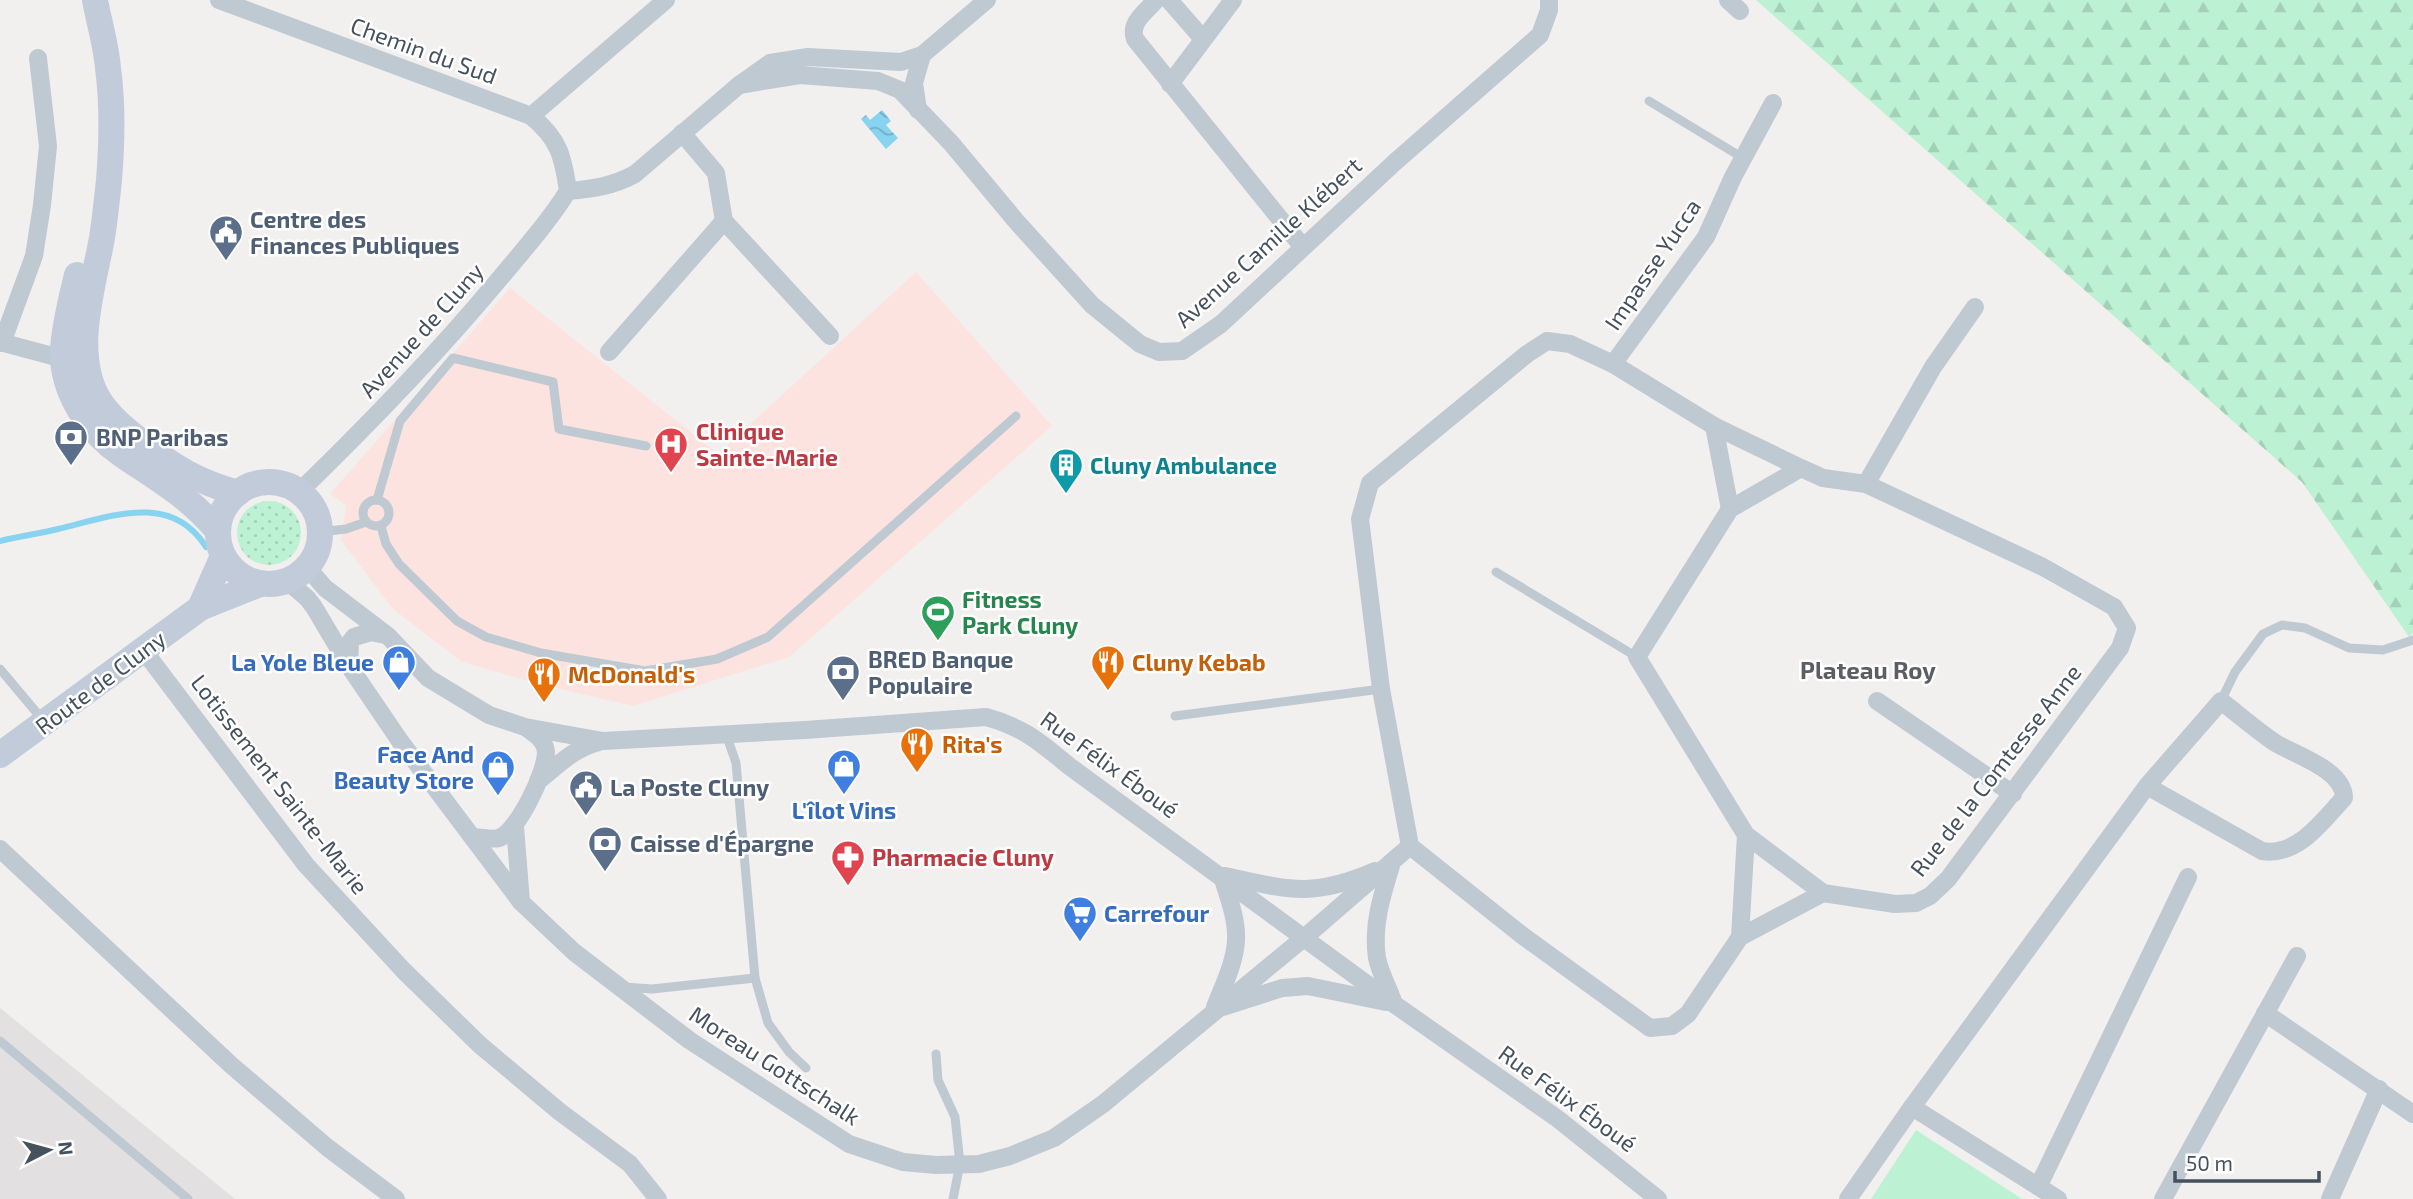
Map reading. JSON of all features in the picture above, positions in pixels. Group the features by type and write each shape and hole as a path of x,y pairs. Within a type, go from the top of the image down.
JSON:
{"main road":[{"path":"94,0 108,67 112,118 108,181 88,230 73,290 72,367 80,412 99,436 201,510 235,571 260,584 297,574 314,556 320,532 310,503 299,492 279,483 268,482 247,487 224,509 221,543"},
{"path":"72,367 110,414 150,450 201,482 238,493"},
{"name":"Route de Cluny","path":"200,608 221,543"},
{"name":"Route de Cluny","path":"0,755 200,608 260,584"}],"street":[{"name":"Chemin du Sud","path":"219,0 531,116 555,139 564,163 568,191"},
{"path":"531,116 666,0"},
{"path":"568,191 604,187 635,174 739,85 770,63 808,57 901,62 922,55 987,0"},
{"path":"1156,0 1135,23 1132,32 1135,39 1302,246"},
{"path":"1169,0 1203,39"},
{"path":"1170,84 1233,0"},
{"name":"Avenue Camille Klébert","path":"739,85 800,75 878,81 900,90 951,143 1016,221 1092,305 1140,344 1158,352 1182,351 1221,324 1302,246 1540,35 1549,10 1549,0"},
{"path":"918,110 914,83 922,55"},
{"path":"38,58 48,146 42,205 34,256 1,342 72,367"},
{"name":"Impasse Yucca","path":"1613,364 1706,237 1773,103"},
{"path":"682,133 716,173 724,221 830,336"},
{"name":"Avenue de Cluny","path":"299,492 374,419 461,326 553,214 568,191"},
{"path":"609,352 724,221"},
{"path":"1866,484 1933,368 1975,307"},
{"name":"Rue de la Comtesse Anne","path":"1381,689 1360,519 1370,483 1527,354 1547,341 1570,344 1613,364 1714,426 1801,468 1824,478 1866,484 2054,574 2114,607 2127,628 2120,648 1948,879 1930,896 1916,903 1895,904 1823,893 1746,835 1637,656"},
{"path":"1714,426 1730,509"},
{"path":"1637,656 1730,509 1801,468"},
{"name":"Rue Félix Éboué","path":"297,574 324,588 388,636 428,678 489,715 525,727 603,741 986,716 1011,723 1034,737 1069,766 1394,1004 1558,1118 1658,1199"},
{"name":"Moreau Gottschalk","path":"297,574 307,598 400,741 522,902 574,952 689,1040 849,1144 903,1161 979,1164 1054,1138 1103,1104 1213,1010 1305,937 1410,846"},
{"path":"349,666 350,642 354,637 371,632 388,636"},
{"name":"Lotissement Sainte-Marie","path":"144,651 306,865 404,971 480,1045 560,1112 630,1164 658,1199"},
{"path":"1381,689 1410,846 1523,936 1650,1028 1672,1026 1688,1014 1740,937 1823,893"},
{"path":"1877,701 2013,794"},
{"path":"1848,1199 1912,1107 2147,786 2221,701 2275,743 2307,758 2339,781 2344,789 2344,798 2300,842 2279,852 2270,853 2262,852 2147,786"},
{"path":"472,837 498,839 514,827 538,781 546,752 540,738 525,727"},
{"path":"538,781 573,752 587,744 603,741"},
{"path":"514,827 522,902"},
{"path":"1740,937 1746,835"},
{"path":"0,849 232,1065 328,1148 397,1199"},
{"path":"1213,1010 1231,968 1236,941 1235,920 1222,876 1289,890 1317,889 1349,882 1391,864"},
{"path":"1391,864 1380,900 1376,930 1377,958 1394,1004"},
{"path":"2039,1185 2188,877"},
{"path":"2162,1199 2297,956"},
{"path":"1213,1010 1282,988 1308,986 1394,1004"},
{"path":"2265,1013 2413,1114"},
{"path":"2330,1199 2379,1089"},
{"path":"1912,1107 2058,1199"}],"lane":[{"path":"1649,101 1744,158"},
{"path":"377,500 400,421 453,358 553,382 559,429 646,446"},
{"path":"381,526 386,544 399,564 457,621 486,638 541,653 645,671 717,659 768,637 1016,416"},
{"path":"346,529 367,504 377,500 385,503 389,510 387,521 381,526 372,526 366,522 363,511"},
{"path":"320,532 346,529 366,522"},
{"path":"1496,572 1637,656"},
{"path":"2221,701 2235,671 2263,634 2282,625 2305,628 2349,648 2382,650 2413,640"},
{"path":"0,669 46,723"},
{"path":"1175,716 1381,689"},
{"path":"726,734 736,763 755,978 768,1023 789,1052 806,1068"},
{"path":"617,986 652,989 755,978"},
{"path":"0,1041 188,1199"},
{"path":"936,1054 938,1080 955,1117 960,1164 953,1199"}],"shaded area":[{"name":"Clinique Sainte-Marie","path":"916,272 1052,426 789,657 633,706 539,684 462,662 392,608 341,540 346,505 330,494 510,288 718,454"},
{"path":"0,1008 235,1199 0,1199"}],"green space":[{"path":"1756,0 2413,0 2413,633 2409,637 2302,482"},
{"path":"269,501 287,507 295,515 301,533 295,551 287,559 269,565 251,559 243,551 237,533 243,515 251,507"},
{"path":"1916,1130 2022,1199 1871,1199"}],"water":[{"path":"882,110 891,121 886,125 898,138 886,149 861,119 866,115 870,120"}],"waterway":[{"path":"0,541 138,512 175,519 192,530 206,547"}],"place":[{"name":"Centre des Finances Publiques","path":"226,262"},
{"name":"BNP Paribas","path":"71,467"},
{"name":"Clinique Sainte-Marie","path":"671,474"},
{"name":"Cluny Ambulance","path":"1066,495"},
{"name":"Fitness Park Cluny","path":"938,642"},
{"name":"La Yole Bleue","path":"399,692"},
{"name":"Cluny Kebab","path":"1108,692"},
{"name":"BRED Banque Populaire","path":"843,702"},
{"name":"McDonald's","path":"544,704"},
{"name":"Rita's","path":"917,774"},
{"name":"L'îlot Vins","path":"844,796"},
{"name":"Face And Beauty Store","path":"498,797"},
{"name":"La Poste Cluny","path":"586,817"},
{"name":"Caisse d'Épargne","path":"605,873"},
{"name":"Pharmacie Cluny","path":"848,887"},
{"name":"Carrefour","path":"1080,943"}],"district":[{"name":"Plateau Roy","path":"1868,669"}]}
